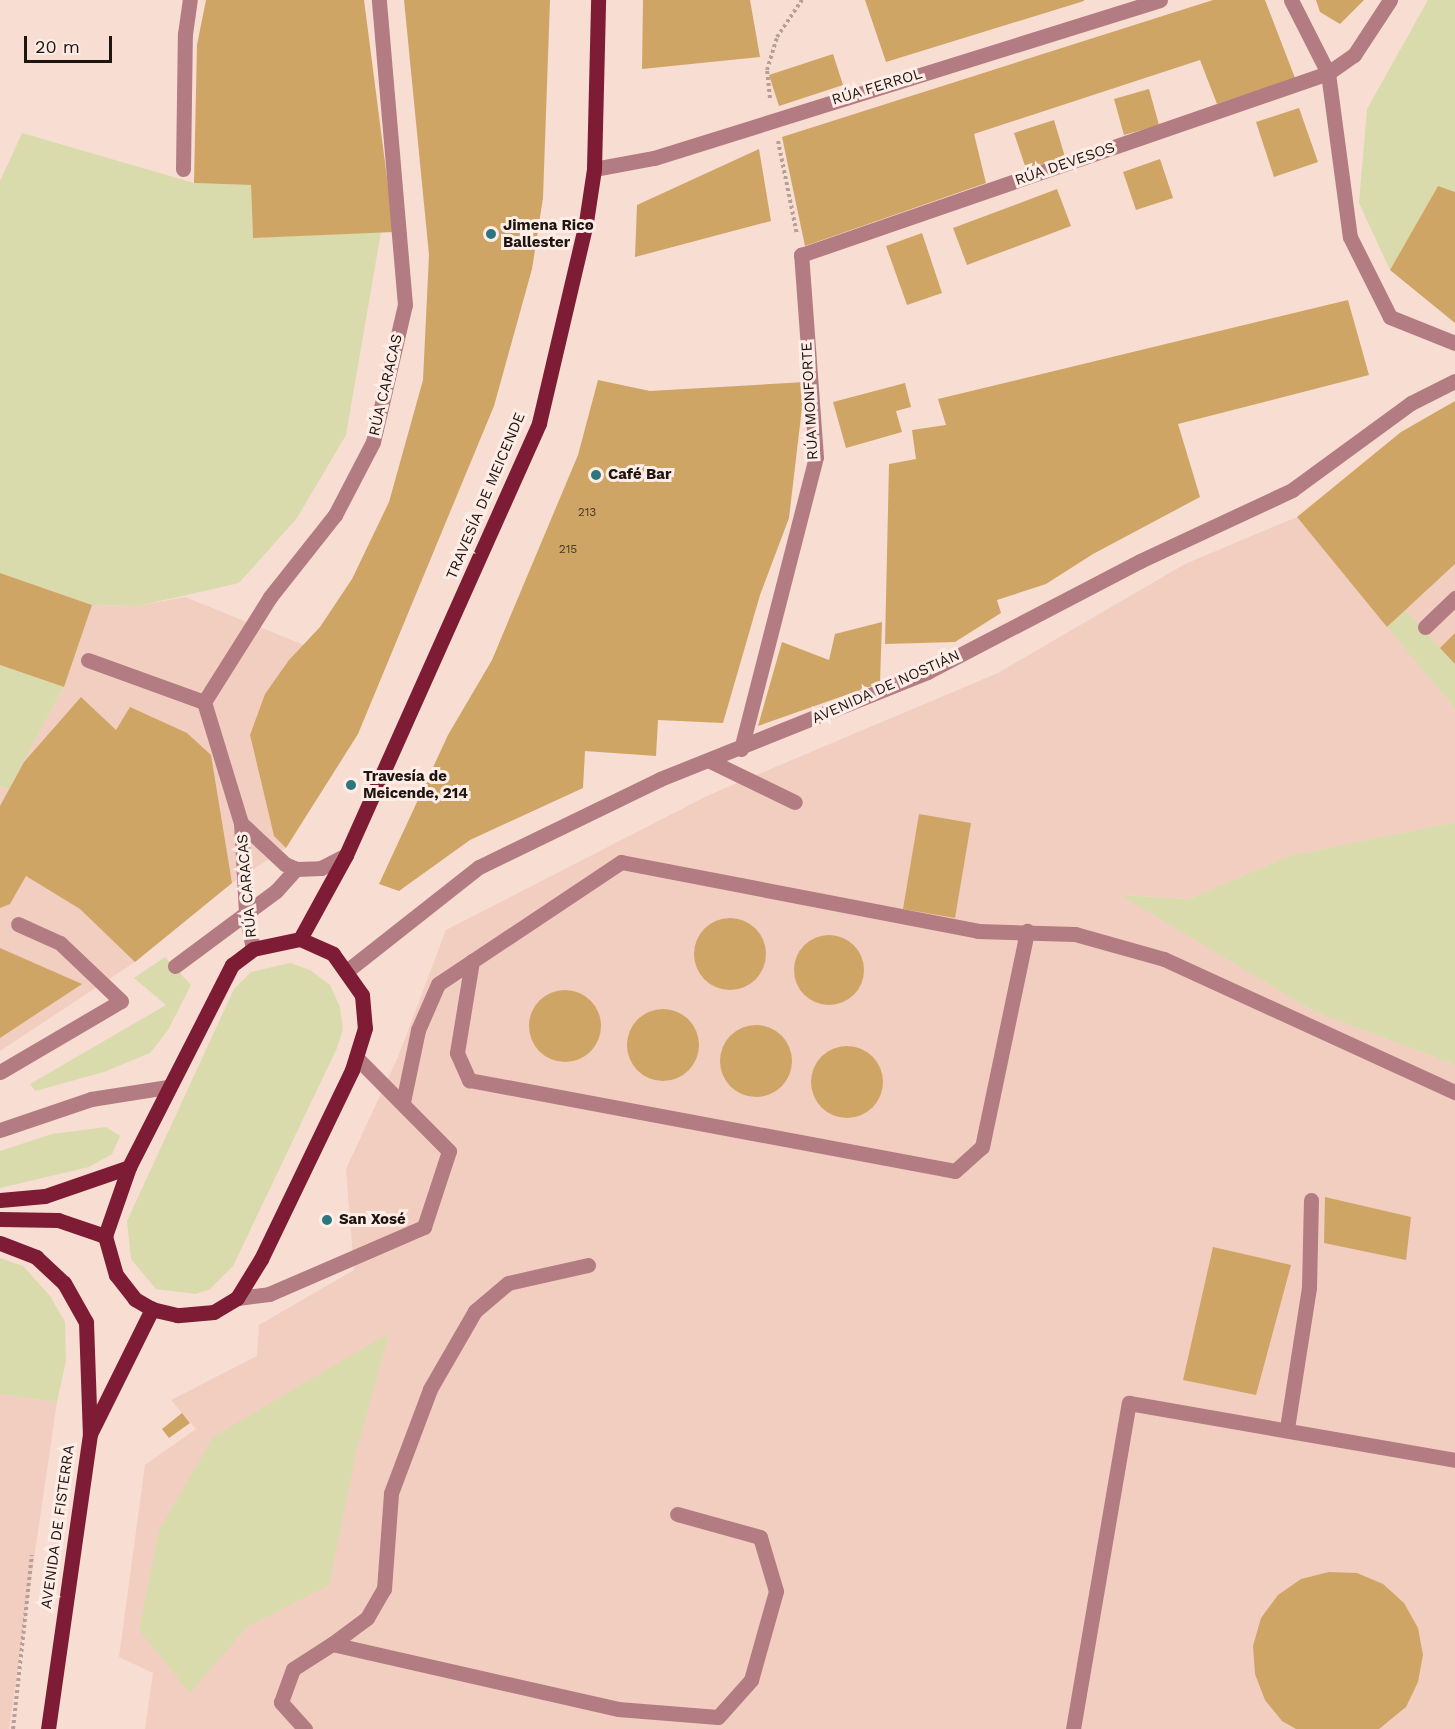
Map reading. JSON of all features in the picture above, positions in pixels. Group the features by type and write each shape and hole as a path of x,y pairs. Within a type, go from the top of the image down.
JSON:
{"main road":[{"name":"TRAVESÍA DE MEICENDE","path":"300,939 346,855 539,423 586,222 594,169 598,0"},
{"path":"300,939 333,954 348,970 362,995 365,1028 356,1057 261,1259 237,1298 214,1312 177,1315 152,1309 135,1299 116,1275 105,1236 129,1167 216,989 232,965 253,949 300,939"},
{"path":"0,1200 45,1196 129,1167"},
{"path":"0,1219 58,1220 105,1236"},
{"path":"0,1243 36,1257 64,1283 86,1322 90,1434"},
{"name":"AVENIDA DE FISTERRA","path":"48,1729 90,1434 152,1309"}],"street":[{"path":"183,169 185,34 190,0"},
{"name":"RÚA CARACAS","path":"253,949 246,912 241,823 204,702 270,597 335,515 373,442 405,305 379,0"},
{"name":"RÚA FERROL","path":"594,169 654,159 772,119 1160,0"},
{"path":"1291,0 1328,74 1350,237 1390,317 1455,343"},
{"name":"RÚA DEVESOS","path":"801,255 1328,74 1354,56 1390,0"},
{"name":"RÚA MONFORTE","path":"741,749 816,457 801,255"},
{"name":"AVENIDA DE NOSTIÁN","path":"348,970 479,867 660,779 741,749 927,672 1140,561 1292,490 1411,403 1455,381"},
{"path":"1425,627 1455,598"},
{"path":"88,660 204,702"},
{"path":"710,761 795,802"},
{"name":"RÚA CARACAS","path":"241,823 285,864 296,869"},
{"path":"175,966 276,891 296,869 321,868 346,855"},
{"path":"403,1102 418,1030 438,984 621,862 978,931 1075,934 1164,959 1455,1092"},
{"path":"0,1072 121,1001 60,943 18,924"},
{"path":"472,961 456,1053 469,1080 955,1171 982,1147 1027,931"},
{"path":"237,1298 269,1294 424,1227 449,1151 356,1057"},
{"path":"0,1130 91,1099 168,1087"},
{"path":"1287,1428 1309,1287 1311,1200"},
{"path":"305,1729 281,1702 293,1669 367,1618 384,1588 392,1493 430,1389 475,1311 508,1283 588,1265"},
{"path":"1073,1729 1129,1403 1287,1428 1455,1460"},
{"path":"332,1644 618,1709 718,1717 751,1680 776,1592 760,1537 677,1514"}],"path":[{"path":"770,103 767,70 777,37 802,0"},
{"path":"772,119 801,255"},
{"path":"13,1729 32,1555"}],"shaded area":[{"path":"1297,517 1455,709 1455,822 1289,856 1189,899 1121,895 1313,1011 1455,1065 1455,1729 145,1729 153,1673 119,1657 145,1465 196,1429 171,1400 257,1356 259,1325 354,1270 346,1169 398,1057 446,930 709,795 998,673 1185,564"},
{"path":"1455,564 1455,664 1405,610"},
{"path":"185,597 304,645 265,694 250,735 274,836 286,848 232,883 135,962 0,1051 0,786 9,789 64,687 92,605 138,606"},
{"path":"0,1394 57,1402 9,1729 0,1729"}],"green space":[{"path":"1428,0 1455,0 1455,192 1438,186 1390,270 1359,203 1367,109"},
{"path":"22,133 194,183 251,185 253,238 381,232 346,435 297,518 239,583 138,606 92,605 0,573 0,181"},
{"path":"1405,610 1455,664 1455,709 1387,627"},
{"path":"0,665 64,687 9,789 0,786"},
{"path":"1455,822 1455,1065 1313,1011 1120,895 1189,899 1289,856"},
{"path":"165,957 191,985 168,1030 150,1053 104,1072 35,1091 30,1084 166,1005 134,978"},
{"path":"290,963 310,970 330,985 340,1007 343,1030 337,1048 233,1266 210,1289 196,1294 156,1289 131,1259 127,1221 234,989 251,972"},
{"path":"106,1127 120,1136 112,1154 89,1167 0,1188 0,1151 52,1134"},
{"path":"0,1258 23,1266 50,1296 65,1322 66,1361 57,1402 0,1394"},
{"path":"389,1333 356,1453 329,1585 247,1627 190,1693 139,1630 159,1530 213,1437"}],"building":[{"path":"206,0 364,0 394,232 253,238 251,185 194,183 197,45"},
{"path":"404,0 550,0 543,198 532,269 494,406 358,734 286,848 274,836 250,735 265,694 289,660 320,627 352,579 389,502 423,380 429,255"},
{"path":"643,0 750,0 760,57 642,69"},
{"path":"865,0 1084,0 1084,1 886,62"},
{"path":"1213,0 1265,0 1295,78 1217,104 1200,60 974,134 986,183 805,246 782,137"},
{"path":"1316,0 1364,0 1340,24 1320,12"},
{"path":"833,54 843,85 779,106 769,75"},
{"path":"1149,89 1159,125 1124,135 1114,99"},
{"path":"1299,108 1318,162 1274,177 1256,122"},
{"path":"1054,120 1065,157 1026,169 1014,133"},
{"path":"759,149 771,221 635,257 637,205"},
{"path":"1160,159 1173,198 1136,210 1123,172"},
{"path":"1438,186 1455,192 1455,323 1390,270"},
{"path":"1057,189 1071,226 967,265 953,228"},
{"path":"922,233 942,293 907,305 886,246"},
{"path":"1348,300 1369,375 1178,424 1200,497 1093,554 1046,584 997,600 1001,613 955,642 885,644 889,464 916,459 912,430 946,425 938,399"},
{"path":"598,380 650,391 805,382 789,518 760,595 723,723 658,720 656,756 585,751 583,788 470,840 399,891 379,884 448,735 492,660 578,455"},
{"path":"905,383 911,407 896,411 902,432 846,448 833,402"},
{"path":"1455,401 1455,564 1387,627 1297,517 1401,432"},
{"path":"0,573 92,605 64,687 0,665"},
{"path":"882,622 880,683 758,726 782,642 829,660 835,634"},
{"path":"1455,633 1455,664 1440,648"},
{"path":"81,697 116,730 130,707 187,733 211,755 232,883 135,962 80,909 26,876 10,904 0,908 0,806 24,762"},
{"path":"919,814 971,823 955,918 903,909"},
{"path":"737,918 756,928 764,940 766,954 764,968 756,980 744,988 723,990 704,980 696,968 694,947 704,928 716,920"},
{"path":"829,935 842,938 854,945 861,957 864,970 861,983 854,995 842,1002 829,1005 816,1002 804,995 797,983 794,970 797,957 804,945 816,938"},
{"path":"0,948 82,984 0,1038"},
{"path":"558,990 572,990 591,1000 601,1019 601,1033 591,1052 572,1062 558,1062 539,1052 529,1033 529,1019 539,1000"},
{"path":"656,1009 670,1009 689,1019 699,1038 699,1052 689,1071 670,1081 656,1081 637,1071 627,1052 627,1038 637,1019"},
{"path":"763,1025 782,1035 790,1047 792,1061 790,1075 782,1087 770,1095 749,1097 730,1087 722,1075 720,1054 730,1035 742,1027"},
{"path":"840,1046 854,1046 873,1056 883,1075 883,1089 873,1108 854,1118 840,1118 821,1108 811,1089 811,1075 821,1056"},
{"path":"1325,1197 1411,1217 1406,1260 1324,1243"},
{"path":"1213,1247 1291,1265 1256,1395 1183,1380"},
{"path":"182,1413 190,1423 169,1438 162,1429"},
{"path":"1329,1572 1357,1573 1383,1584 1404,1603 1418,1628 1423,1655 1418,1682 1406,1707 1379,1729 1296,1729 1282,1721 1265,1700 1255,1674 1253,1646 1261,1618 1278,1595 1301,1579"}],"place":[{"name":"Jimena Rico Ballester","path":"491,234"},
{"name":"Café Bar","path":"596,475"},
{"name":"Travesía de Meicende, 214","path":"351,785"},
{"name":"San Xosé","path":"327,1220"}]}
